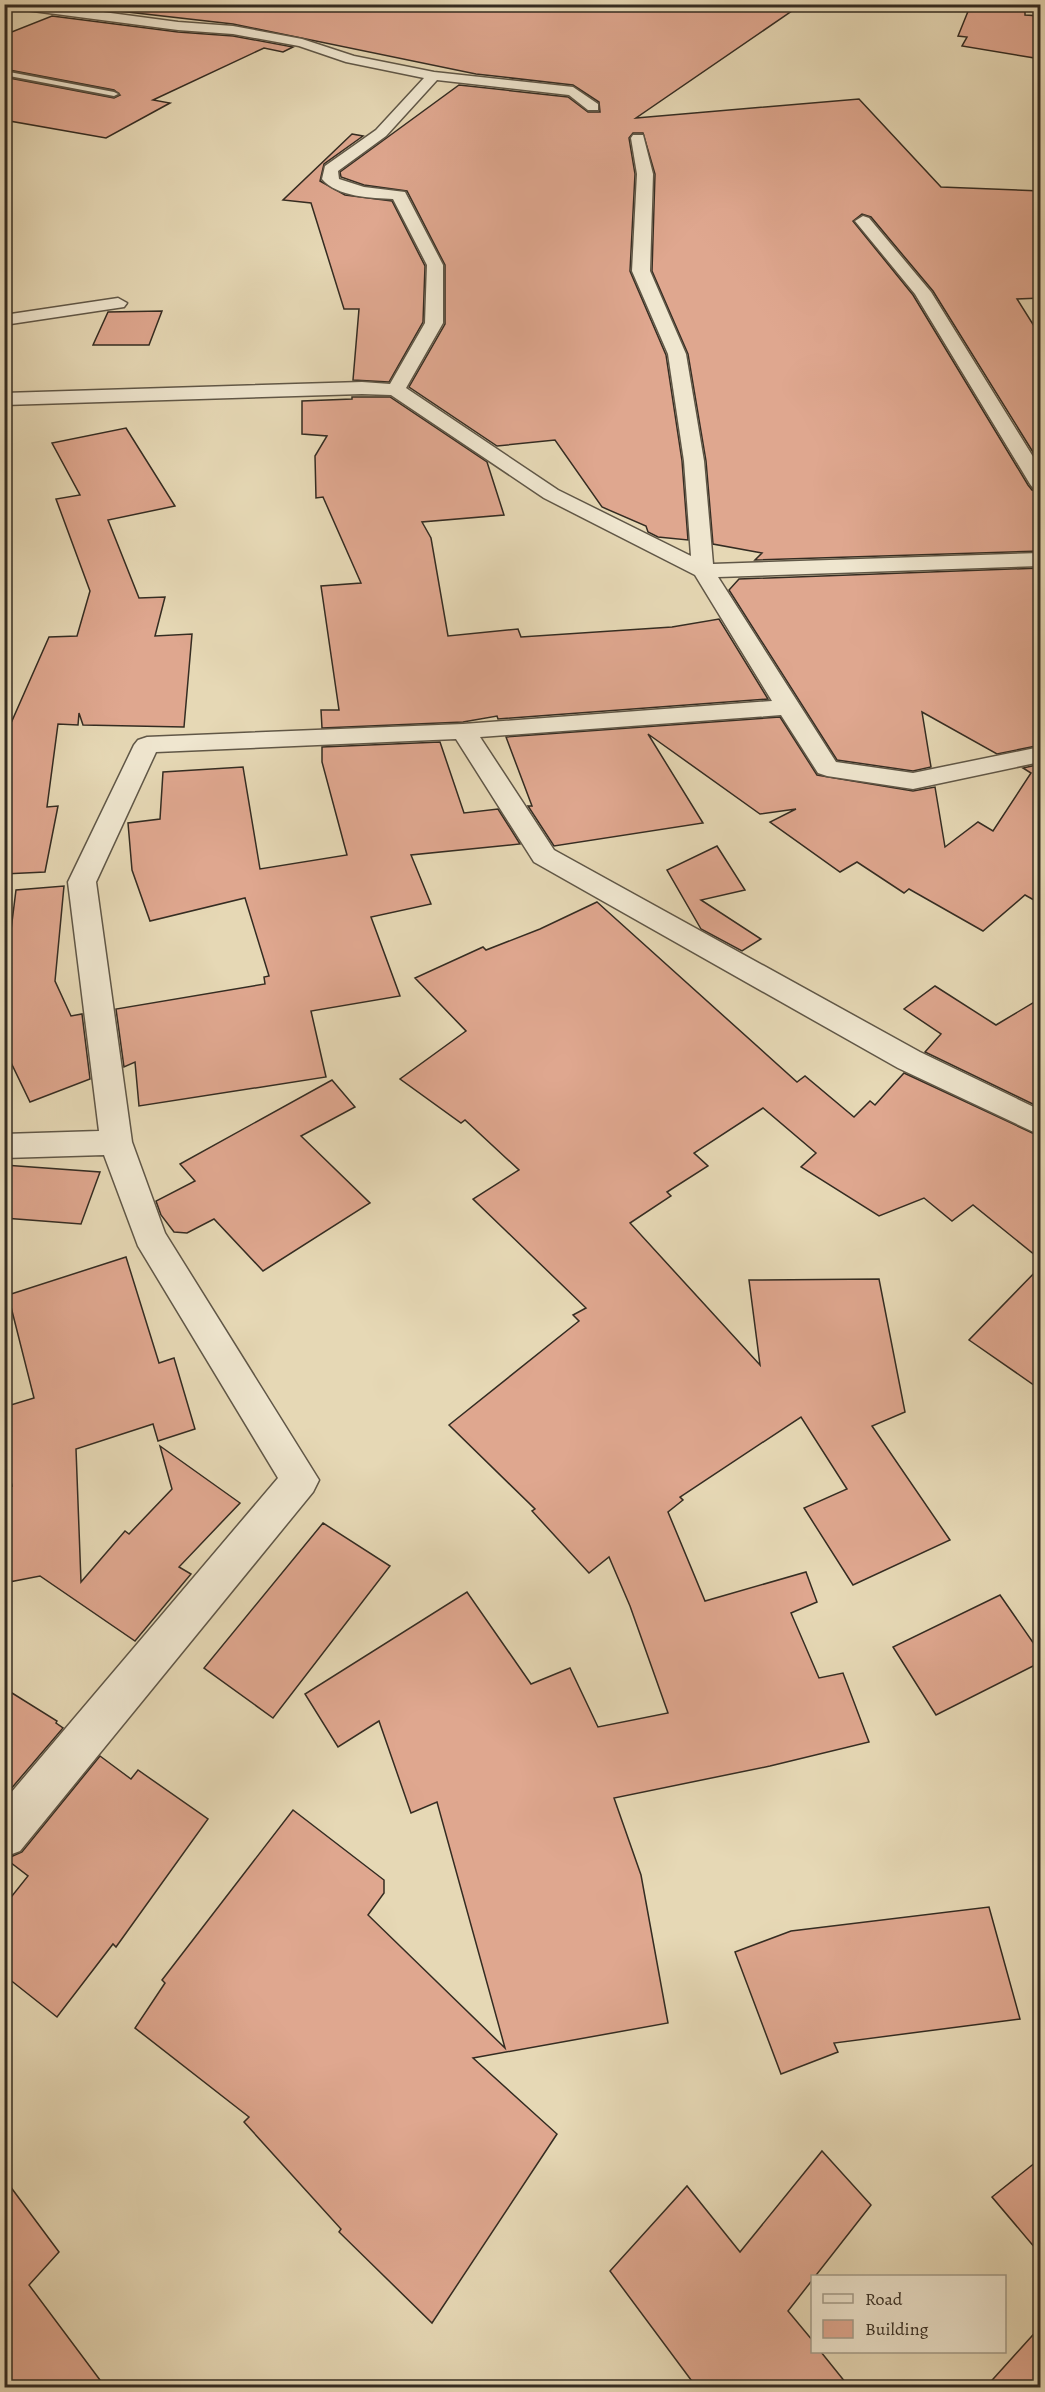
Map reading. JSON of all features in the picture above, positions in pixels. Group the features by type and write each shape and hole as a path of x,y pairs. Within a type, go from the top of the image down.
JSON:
{"street":[{"path":"7,5 232,30 302,43 351,58 434,76 573,91 593,107"},
{"path":"154,22 183,14"},
{"path":"396,390 434,322 435,265 399,195 362,192 334,182 330,179 330,169 381,133 434,76"},
{"path":"638,138 645,174 642,271 677,354 694,461 703,571 786,706 827,768 913,782 1041,755"},
{"path":"863,220 922,292 1041,484"},
{"path":"4,320 118,303"},
{"path":"4,399 362,388 396,390 551,494 703,571 1041,559"},
{"path":"4,1835 300,1480 150,1237 116,1142 82,882 147,745 463,731 786,706"},
{"path":"463,731 544,856 909,1060 1041,1123"},
{"path":"4,1146 116,1142"}],"lane":[{"path":"4,74 114,94"}],"building":[{"path":"112,4 802,4 636,118 859,99 941,187 1041,191 1041,298 1017,299 1041,337 1041,465 933,291 871,217 862,214 853,221 913,295 1028,485 1032,490 1041,492 1041,551 755,560 762,553 713,544 706,461 688,354 652,271 655,174 643,133 633,133 629,138 635,174 630,271 666,355 682,461 688,540 658,537 648,532 646,526 602,507 555,440 497,446 409,387 445,324 445,265 407,191 364,185 341,177 340,172 459,85 568,97 588,112 600,112 599,102 573,85 476,74 233,24 101,9"},
{"path":"971,4 1020,4 1020,7 1025,8 1025,15 1041,16 1041,59 962,46 967,37 958,36"},
{"path":"52,16 178,32 233,36 293,47 283,52 264,48 153,100 170,103 106,138 4,120 4,77 114,98 120,95 114,90 4,69 4,35"},
{"path":"352,134 363,136 324,164 320,181 345,195 392,201 425,266 423,322 389,382 353,380 359,309 344,309 311,203 283,200"},
{"path":"162,311 149,345 93,345 108,312"},
{"path":"352,397 390,397 487,462 504,515 422,522 431,538 448,636 518,629 521,637 672,627 719,619 768,699 498,719 497,716 463,722 322,728 321,710 339,710 321,586 361,583 323,497 316,498 315,456 327,436 302,434 302,401 352,399"},
{"path":"126,428 175,506 108,520 139,598 165,597 155,636 192,634 184,727 83,725 79,713 78,725 58,724 47,807 58,806 45,872 4,874 4,739 49,637 77,636 90,591 56,499 80,495 52,443"},
{"path":"1041,568 1041,745 997,754 922,712 931,767 913,771 837,760 729,590 739,579"},
{"path":"780,717 817,775 913,791 935,787 945,847 978,822 993,831 1031,773 1023,768 1041,764 1041,904 1025,895 983,931 909,889 904,893 857,862 840,872 770,822 796,809 760,814 648,734 703,823 554,846 528,806 532,806 506,737"},
{"path":"440,742 464,813 498,809 520,844 411,855 431,904 371,917 400,996 311,1011 326,1077 139,1106 135,1062 124,1067 116,1009 265,984 264,977 269,976 245,898 150,921 132,870 128,823 160,819 163,772 243,767 260,869 347,855 322,762 322,747"},
{"path":"717,846 745,890 701,900 761,939 742,951 701,929 667,870"},
{"path":"64,886 55,981 71,1016 82,1014 90,1079 30,1102 4,1048 4,986 16,890"},
{"path":"597,902 797,1082 805,1076 854,1117 870,1101 875,1105 904,1073 1041,1137 1041,1260 973,1205 952,1221 924,1198 879,1216 801,1167 816,1153 763,1108 694,1153 708,1166 667,1192 671,1196 630,1223 760,1365 749,1280 879,1279 905,1412 872,1426 950,1540 853,1585 804,1508 847,1489 801,1417 680,1497 683,1500 668,1512 705,1601 806,1572 817,1602 791,1613 819,1678 843,1673 869,1742 770,1766 614,1798 641,1875 668,2023 473,2058 557,2134 432,2323 339,2232 341,2229 244,2122 249,2117 135,2028 165,1983 162,1980 293,1810 384,1880 384,1893 368,1915 505,2048 437,1802 411,1813 379,1721 338,1747 305,1694 467,1592 531,1684 570,1668 598,1727 668,1713 630,1606 609,1557 589,1573 532,1511 535,1509 449,1425 579,1321 573,1315 586,1308 473,1199 519,1170 465,1120 461,1123 400,1079 466,1031 415,978 483,947 486,950 540,929"},
{"path":"935,986 996,1025 1041,998 1041,1108 925,1052 941,1034 904,1009"},
{"path":"332,1080 355,1107 301,1136 370,1203 263,1271 214,1219 187,1233 174,1232 161,1215 156,1201 195,1181 180,1164"},
{"path":"4,1165 100,1172 81,1224 4,1218"},
{"path":"126,1257 159,1363 174,1358 195,1429 158,1441 153,1424 76,1449 81,1582 125,1531 129,1534 172,1489 160,1446 240,1503 179,1567 191,1574 135,1641 40,1576 4,1583 4,1487 12,1486 4,1448 4,1407 34,1398 8,1295"},
{"path":"1041,1266 1041,1390 969,1340"},
{"path":"323,1523 390,1566 273,1718 204,1668"},
{"path":"1000,1595 1041,1654 1041,1662 936,1715 893,1647"},
{"path":"4,1688 57,1721 56,1723 63,1728 4,1797"},
{"path":"100,1756 131,1779 138,1770 208,1819 116,1947 113,1944 57,2017 4,1975 4,1906 28,1876 6,1859 22,1852"},
{"path":"989,1907 1020,2019 834,2043 838,2052 781,2074 735,1952 791,1931"},
{"path":"822,2151 871,2205 816,2275 811,2275 811,2282 788,2311 811,2339 811,2353 822,2353 850,2388 697,2388 610,2271 687,2186 740,2252"},
{"path":"1041,2158 1041,2255 992,2197"},
{"path":"4,2178 59,2252 29,2285 106,2388 4,2388"},
{"path":"1041,2326 1041,2388 985,2388"}]}
